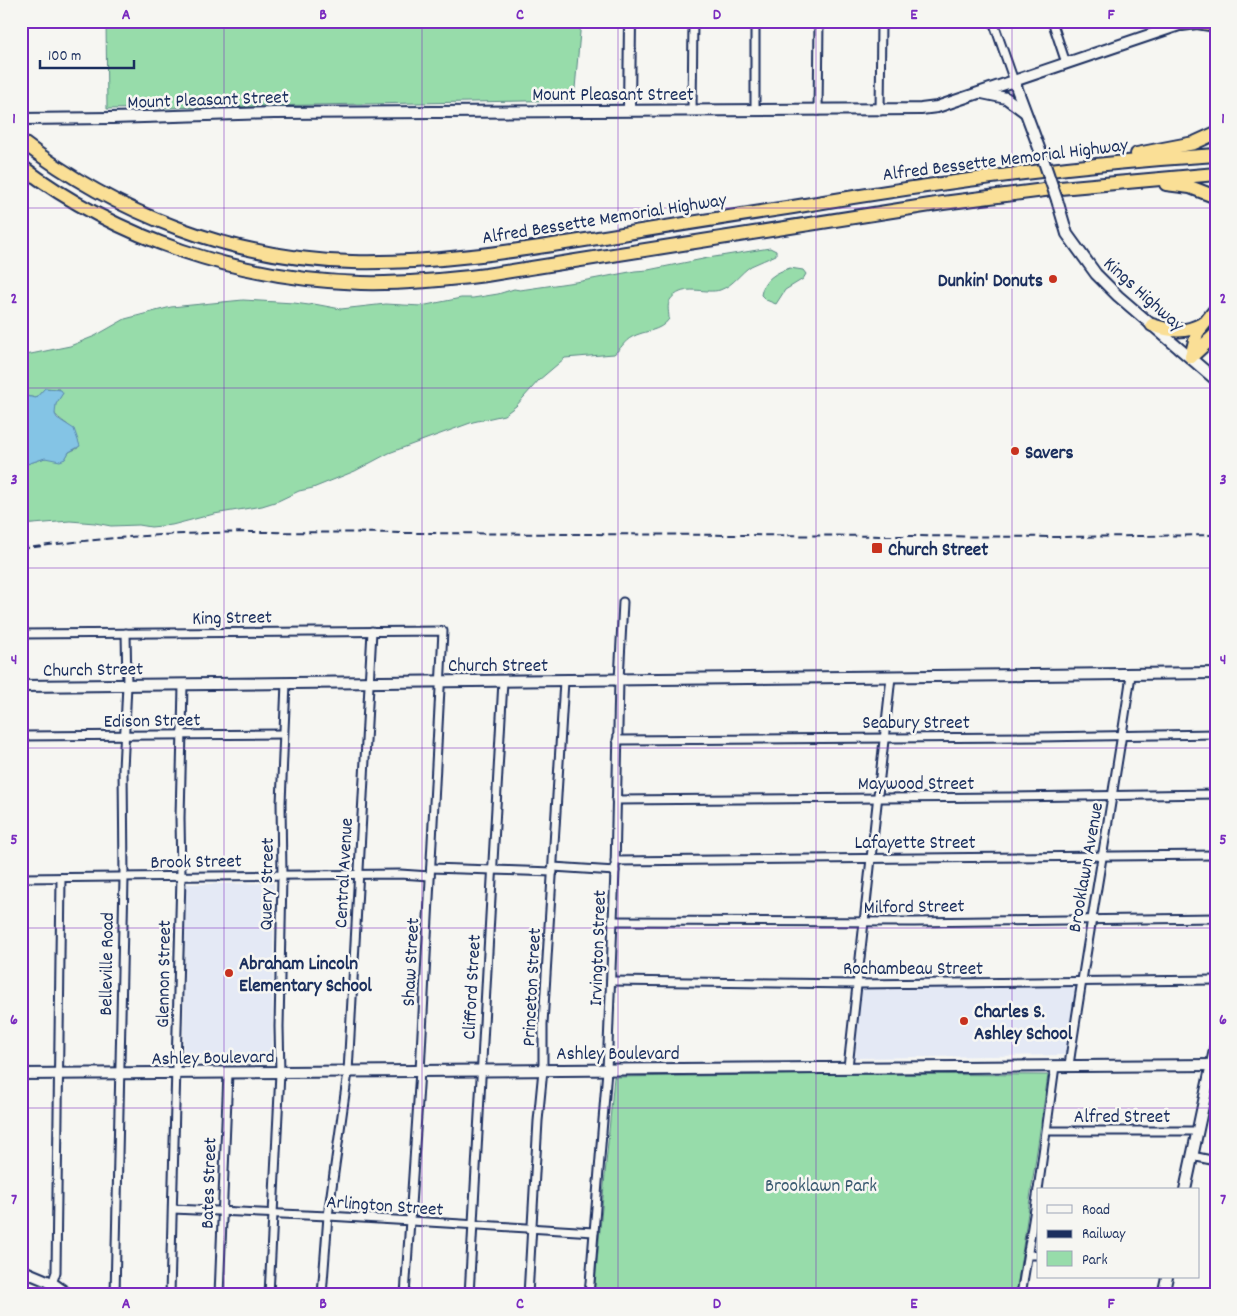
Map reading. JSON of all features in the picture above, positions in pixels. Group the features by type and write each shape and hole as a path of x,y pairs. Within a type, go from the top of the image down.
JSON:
{"highway":[{"path":"1184,22 1216,25"},
{"path":"1073,167 1183,146 1216,133"},
{"name":"Alfred Bessette Memorial Highway","path":"21,141 73,178 107,197 141,214 182,230 223,243 269,254 351,262 427,260 508,252 878,193 1073,167 1216,155"},
{"name":"Alfred Bessette Memorial Highway","path":"21,166 56,190 110,221 145,237 190,253 221,263 263,272 312,279 362,283 421,281 486,275 923,206 1093,185 1216,174"},
{"path":"1093,185 1179,185 1201,190 1216,197"},
{"path":"1190,357 1195,337 1202,324 1216,309"},
{"path":"1152,325 1182,332 1202,324"},
{"path":"1190,357 1216,334"}],"main road":[{"path":"629,110 630,21"},
{"name":"Mount Pleasant Street","path":"21,119 274,113 629,110 880,111 929,108 1014,81 1184,22"},
{"name":"Kings Highway","path":"1014,81 1042,156 1067,234 1106,285 1216,380"},
{"path":"979,92 995,94 1006,98 1026,113"},
{"name":"Church Street","path":"21,686 1216,673"},
{"path":"1184,1188 1214,1064 1216,1045"},
{"name":"Ashley Boulevard","path":"21,1074 1214,1064"},
{"path":"21,1270 52,1283 69,1295"},
{"path":"1163,1295 1167,1278"}],"street":[{"path":"692,110 693,21"},
{"path":"755,21 755,111"},
{"path":"818,111 819,21"},
{"path":"880,111 881,21"},
{"path":"993,21 1014,81"},
{"path":"1052,21 1066,63"},
{"name":"Irvington Street","path":"589,1295 607,1070 623,602"},
{"name":"Central Avenue","path":"322,1295 328,1216 348,1072 372,631"},
{"name":"King Street","path":"21,634 443,631"},
{"name":"Shaw Street","path":"405,1295 420,1071 443,631"},
{"name":"Belleville Road","path":"115,1295 124,878 123,769 127,685 126,634"},
{"name":"Brooklawn Avenue","path":"1069,1065 1131,675"},
{"path":"848,1067 891,677"},
{"name":"Clifford Street","path":"468,1295 503,681"},
{"name":"Princeton Street","path":"528,1295 538,1120 543,1070 543,1024 564,681"},
{"name":"Query Street","path":"269,1295 280,1072 281,803 286,684"},
{"name":"Glennon Street","path":"170,1295 181,877 180,818 183,685"},
{"name":"Edison Street","path":"21,736 284,734"},
{"name":"Seabury Street","path":"617,740 1216,734"},
{"name":"Maywood Street","path":"616,800 1216,794"},
{"name":"Lafayette Street","path":"615,861 1216,855"},
{"name":"Brook Street","path":"21,878 359,876 493,869 615,871"},
{"path":"48,1295 56,1272 61,878"},
{"name":"Milford Street","path":"612,921 864,922 1216,918"},
{"name":"Rochambeau Street","path":"611,981 857,984 1216,980"},
{"path":"1039,1188 1055,1066"},
{"name":"Bates Street","path":"218,1295 228,1073"},
{"name":"Alfred Street","path":"1047,1132 1197,1131"},
{"path":"1192,1156 1216,1161"},
{"path":"1021,1295 1037,1199"},
{"name":"Arlington Street","path":"173,1209 594,1232"},
{"path":"1028,1255 1037,1255"}],"shaded area":[{"name":"Abraham Lincoln Elementary School","path":"274,883 272,1061 183,1062 186,884"},
{"name":"Charles S. Ashley School","path":"1076,985 1065,1055 855,1058 861,988"}],"green space":[{"path":"106,21 581,21 574,100 107,109"},
{"path":"770,248 776,251 776,255 751,266 725,288 715,291 691,290 675,295 670,300 668,309 669,319 665,323 657,329 632,337 614,354 565,358 539,380 516,406 504,415 473,422 389,453 355,471 313,488 299,491 278,501 172,525 151,527 139,525 111,526 70,521 21,525 21,466 45,458 65,459 69,452 78,448 70,427 54,412 63,393 59,389 45,388 36,398 21,395 21,356 70,346 95,336 125,319 171,307 243,300 314,304 341,309 386,304 421,306 461,298 498,294 514,289 520,290 582,281"},
{"path":"790,268 803,270 806,274 803,279 785,290 776,304 766,300 761,295 767,281 775,274"},
{"name":"Brooklawn Park","path":"849,1074 1048,1075 1016,1295 594,1295 614,1077"}],"water":[{"path":"45,388 61,390 63,393 56,404 55,414 57,418 74,429 80,446 69,452 65,459 60,461 45,458 21,466 21,395 36,398"}],"railway":[{"path":"21,549 139,536 257,532 1061,537 1216,535"}],"place":[{"name":"Dunkin' Donuts","path":"1053,279"},
{"name":"Savers","path":"1015,451"},
{"name":"Church Street","path":"877,548"},
{"name":"Abraham Lincoln Elementary School","path":"229,973"},
{"name":"Charles S. Ashley School","path":"964,1021"}]}
